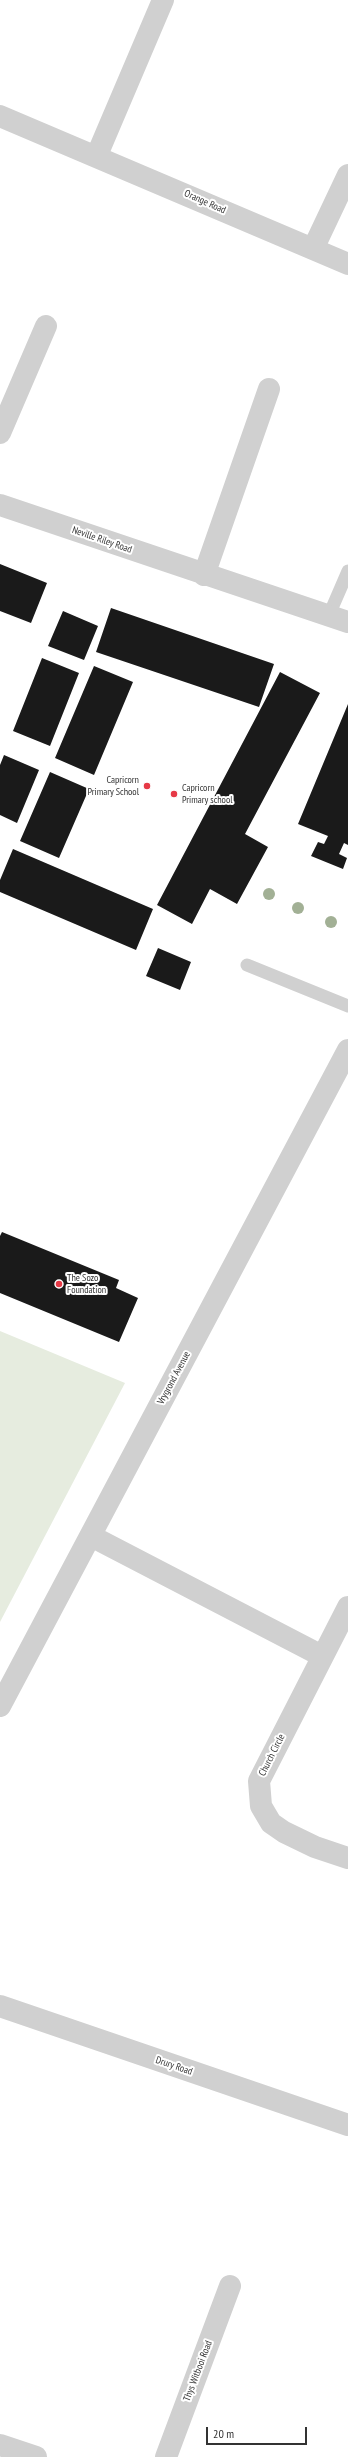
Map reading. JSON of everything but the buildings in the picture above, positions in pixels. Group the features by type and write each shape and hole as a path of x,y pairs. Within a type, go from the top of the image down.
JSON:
{"street":[{"path":"97,155 164,0"},
{"name":"Orange Road","path":"0,116 97,155 348,264"},
{"path":"312,249 348,175"},
{"path":"0,433 46,326"},
{"path":"204,575 269,389"},
{"name":"Neville Riley Road","path":"0,506 204,575 338,618"},
{"name":"Vrygrond Avenue","path":"0,1706 348,1050"},
{"path":"91,1536 322,1656"},
{"name":"Church Circle","path":"348,1607 259,1781 260,1806 271,1822 284,1832 315,1847 348,1858"},
{"name":"Drury Road","path":"0,2006 348,2125"},
{"name":"Thys Witbooi Road","path":"166,2457 230,2286"},
{"path":"0,2445 36,2457"}],"lane":[{"path":"338,618 348,571"},
{"path":"247,965 348,1006"}],"shaded area":[{"path":"0,1331 125,1383 0,1622"}],"place":[{"name":"Capricorn Primary School","path":"147,786"},
{"name":"Capricorn Primary school","path":"174,794"},
{"name":"The Sozo Foundation","path":"59,1284"}]}
